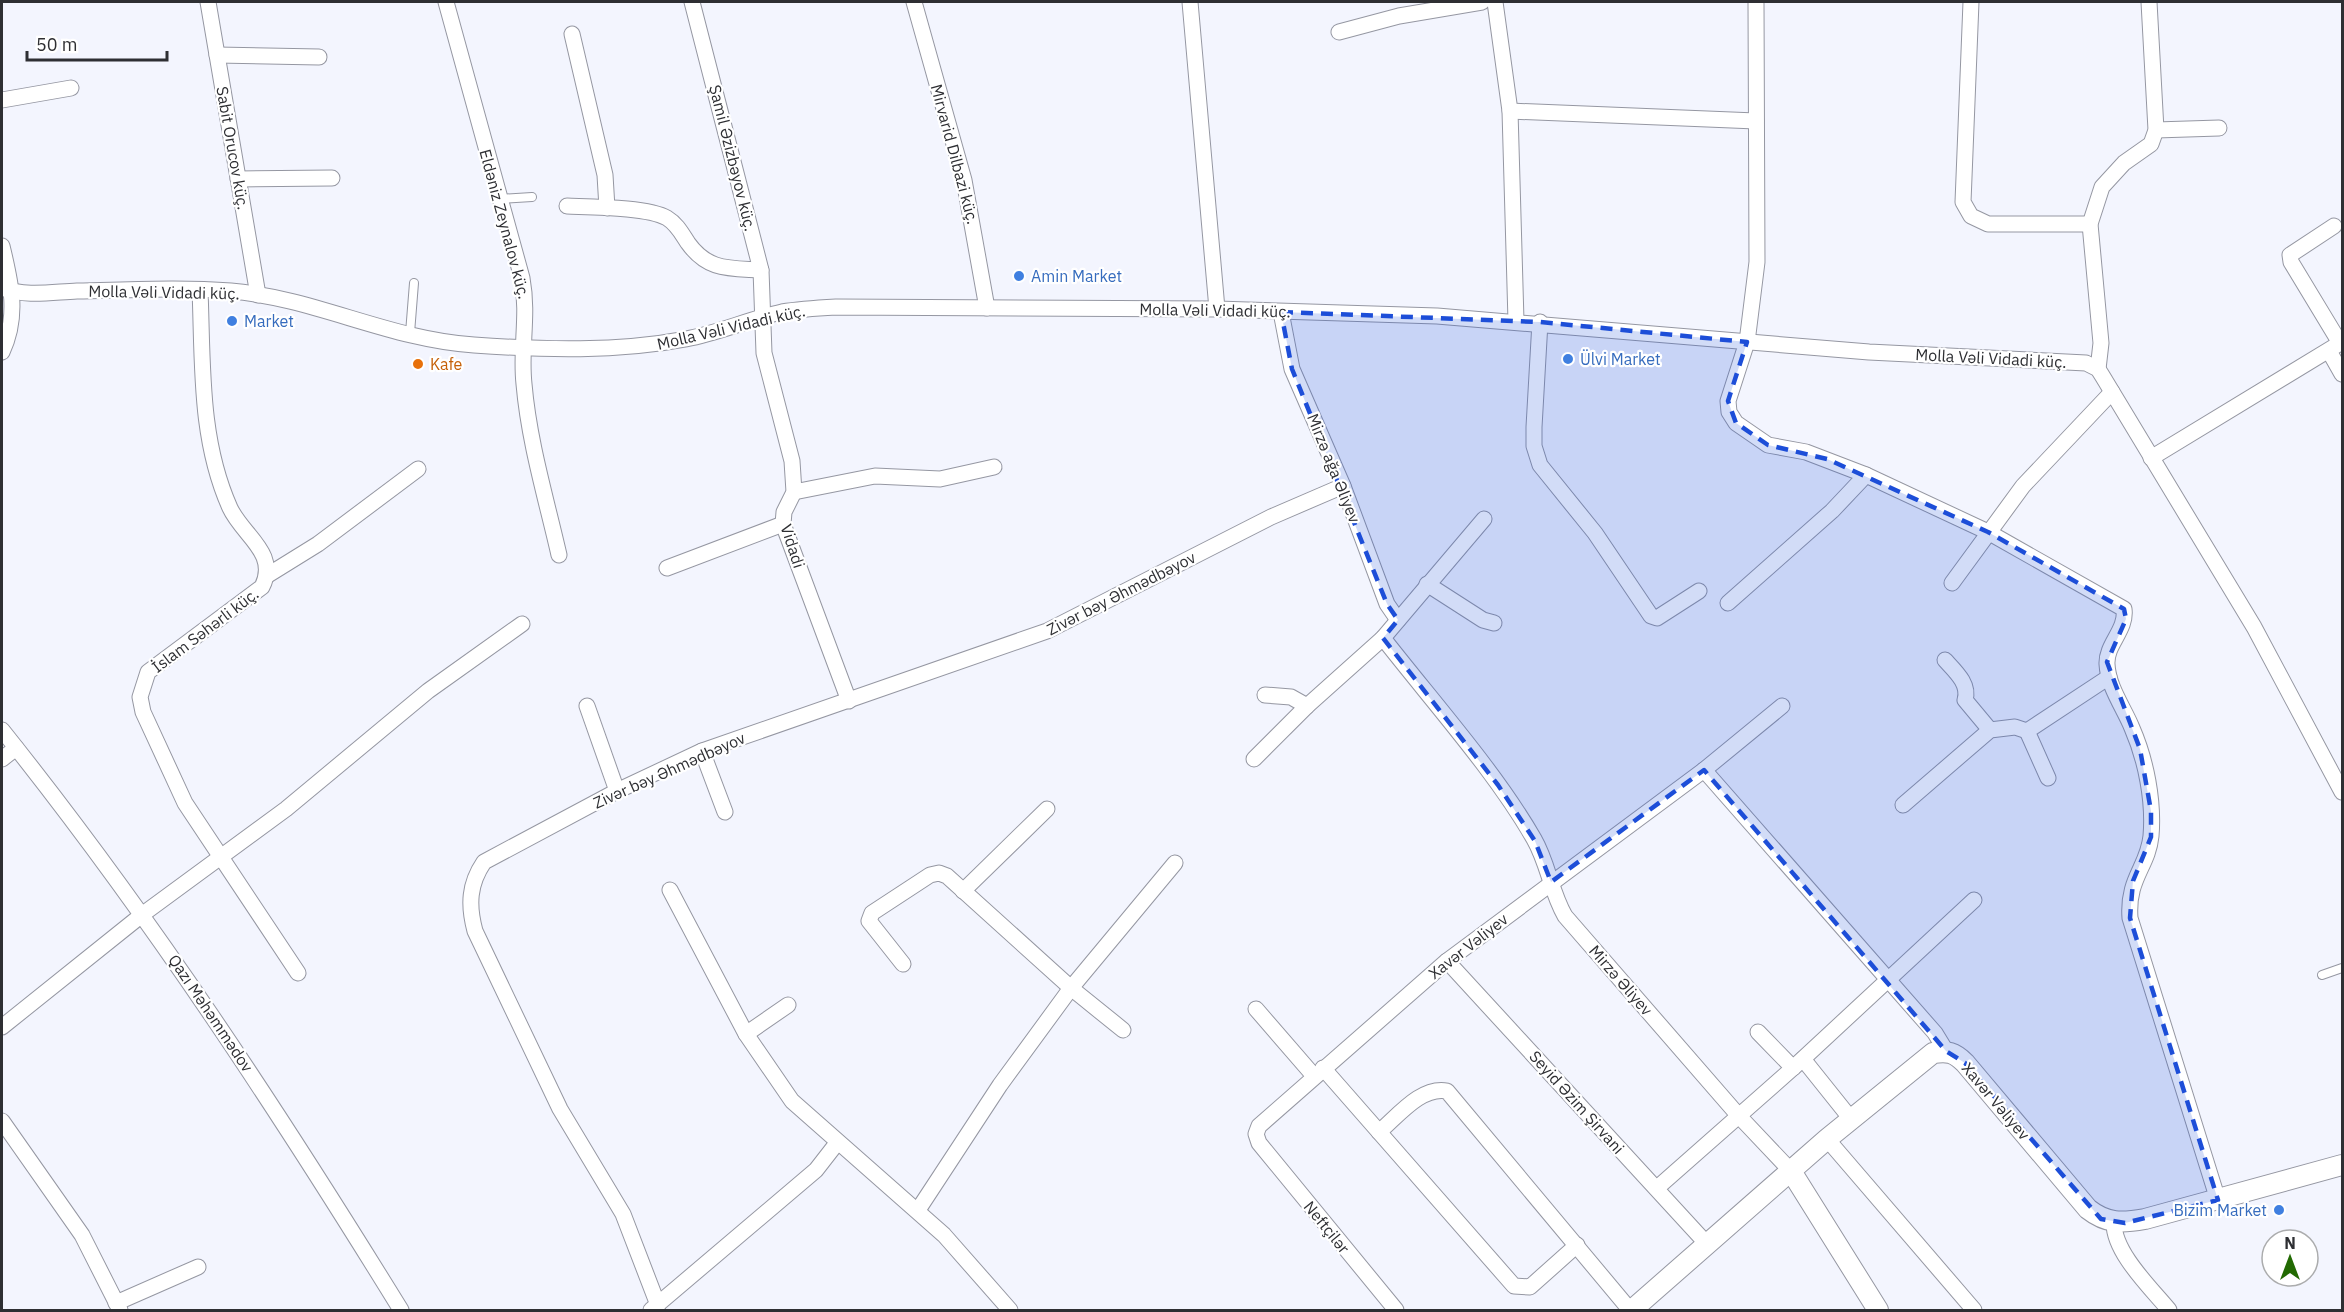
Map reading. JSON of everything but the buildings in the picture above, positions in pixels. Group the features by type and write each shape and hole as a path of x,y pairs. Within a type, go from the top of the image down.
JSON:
{"street":[{"name":"Sabit Orucov küç.","path":"208,2 258,295"},
{"name":"Eldəniz Zeynalov küç.","path":"446,2 522,278 526,302 524,385 534,449 559,555"},
{"name":"Şamil Əzizbəyov küç.","path":"692,2 761,270 762,317"},
{"name":"Mirvarid Dilbazi küç.","path":"914,2 964,180 987,308"},
{"path":"1190,2 1201,100 1217,309"},
{"path":"1339,32 1400,16 1482,2"},
{"path":"1495,2 1510,111 1516,321"},
{"path":"1756,2 1757,262 1747,342 1728,401 1729,412 1736,423 1768,444 1784,450 1806,452 1866,475 1988,532 2124,609 2126,619 2110,650 2107,662 2109,677 2140,748 2151,811 2151,837 2128,899 2130,918 2218,1200"},
{"path":"1971,2 1963,202 1971,216 1988,224 2090,224"},
{"path":"2149,2 2156,130 2151,144 2124,163 2103,187 2090,224 2101,344 2097,369 2254,627 2343,792"},
{"path":"572,34 605,175 607,208"},
{"path":"217,55 319,57"},
{"path":"2,100 71,88"},
{"path":"1510,111 1756,121"},
{"path":"2156,130 2219,128"},
{"path":"238,179 332,178"},
{"path":"567,206 607,208 664,216 674,223 694,252 720,268 761,270"},
{"path":"2334,226 2290,255 2291,262 2337,345 2343,374"},
{"path":"2,246 9,332 2,352"},
{"name":"Molla Vəli Vidadi küç.","path":"7,290 40,294 200,290 258,295 410,333 471,345 525,348 608,348 654,345 690,339 762,317 798,310 836,307 1217,309 1540,322 1747,342 1964,357 2073,361 2097,369"},
{"name":"İslam Səhərli küç.","path":"200,290 205,411 211,453 231,510 262,554 268,566 268,575 262,588 148,672 140,697 143,712 185,803 298,973"},
{"name":"Mirzə ağa Əliyev","path":"1281,312 1292,369 1343,486 1387,604 1398,620"},
{"name":"Vidadi","path":"762,317 764,353 792,461 794,492 784,512 783,524 849,701"},
{"path":"1540,322 1534,446 1540,465 1595,533 1651,616 1658,618 1699,591"},
{"path":"2151,458 2337,345"},
{"path":"1952,583 2023,486 2112,392"},
{"path":"794,492 875,476 940,479 994,467"},
{"path":"268,575 318,544 418,469"},
{"path":"1728,603 1832,511 1866,475"},
{"name":"Zivər bəy Əhmədbəyov","path":"655,1308 623,1214 560,1109 475,931 470,914 470,893 475,874 484,862 617,791 702,751 1047,631 1271,517 1343,486"},
{"path":"1254,759 1307,706 1383,638 1484,519"},
{"path":"667,568 783,524"},
{"path":"1427,584 1483,620 1494,623"},
{"path":"2,1027 143,915 286,809 429,691 522,624"},
{"name":"Mirzə Əliyev","path":"1383,638 1498,785 1524,823 1535,840 1556,899 1565,916 1738,1115 1791,1171 1878,1311"},
{"path":"1945,660 1965,684 1967,694 1965,700 1970,709 1990,730"},
{"path":"2027,731 2109,677"},
{"path":"1265,695 1291,697 1307,706"},
{"path":"586,706 617,791"},
{"name":"Xavər Vəliyev","path":"1259,1143 1256,1134 1259,1126 1447,961 1704,770 1782,706"},
{"path":"1903,805 1990,730 2015,727 2027,731 2048,778"},
{"name":"Qazı Məhəmmədov","path":"2,730 143,915 296,1139 401,1311"},
{"path":"2,759 16,748"},
{"path":"702,751 725,812"},
{"name":"Xavər Vəliyev","path":"1704,770 1935,1033 1946,1051 1955,1053 1965,1063 2088,1209 2101,1219 2114,1222"},
{"path":"963,891 1047,808"},
{"path":"918,1210 1000,1085 1071,988 1175,863"},
{"path":"903,964 873,929 869,921 872,913 930,875 939,873 947,876 1071,988 1123,1030"},
{"path":"670,890 746,1035 792,1101 837,1143 918,1210 961,1253 1011,1311"},
{"path":"1657,1188 1798,1063 1974,900"},
{"name":"Seyid Əzim Şirvani","path":"1447,961 1706,1243"},
{"path":"746,1035 788,1005"},
{"path":"1256,1009 1379,1132 1514,1286 1530,1287 1578,1245"},
{"path":"1758,1032 1798,1063 1851,1119"},
{"path":"1379,1132 1426,1092 1437,1089 1447,1091 1631,1311 1706,1243 1851,1119 1933,1053 1946,1051"},
{"path":"2,1121 82,1235 118,1307 198,1267"},
{"path":"1827,1139 1974,1311"},
{"path":"655,1308 816,1170 837,1143"},
{"name":"Neftçilər","path":"1259,1143 1395,1311"},
{"path":"2161,1308 2120,1249 2114,1234 2114,1222 2145,1219 2343,1165"}],"lane":[{"path":"499,199 532,197"},
{"path":"410,333 414,283"},
{"path":"2322,975 2343,968"}],"highlighted area":[{"path":"1281,312 1540,322 1747,342 1728,401 1736,423 1768,445 1827,459 1988,532 2124,609 2126,619 2107,662 2140,749 2151,811 2151,837 2133,881 2130,918 2218,1200 2125,1223 2101,1219 1965,1063 1946,1051 1704,770 1551,882 1535,841 1498,785 1383,638 1398,620 1387,604 1292,369"}],"place":[{"name":"Amin Market","path":"1019,276"},
{"name":"Market","path":"232,321"},
{"name":"Ülvi Market","path":"1568,359"},
{"name":"Kafe","path":"418,364"},
{"name":"Bizim Market","path":"2279,1210"}]}
